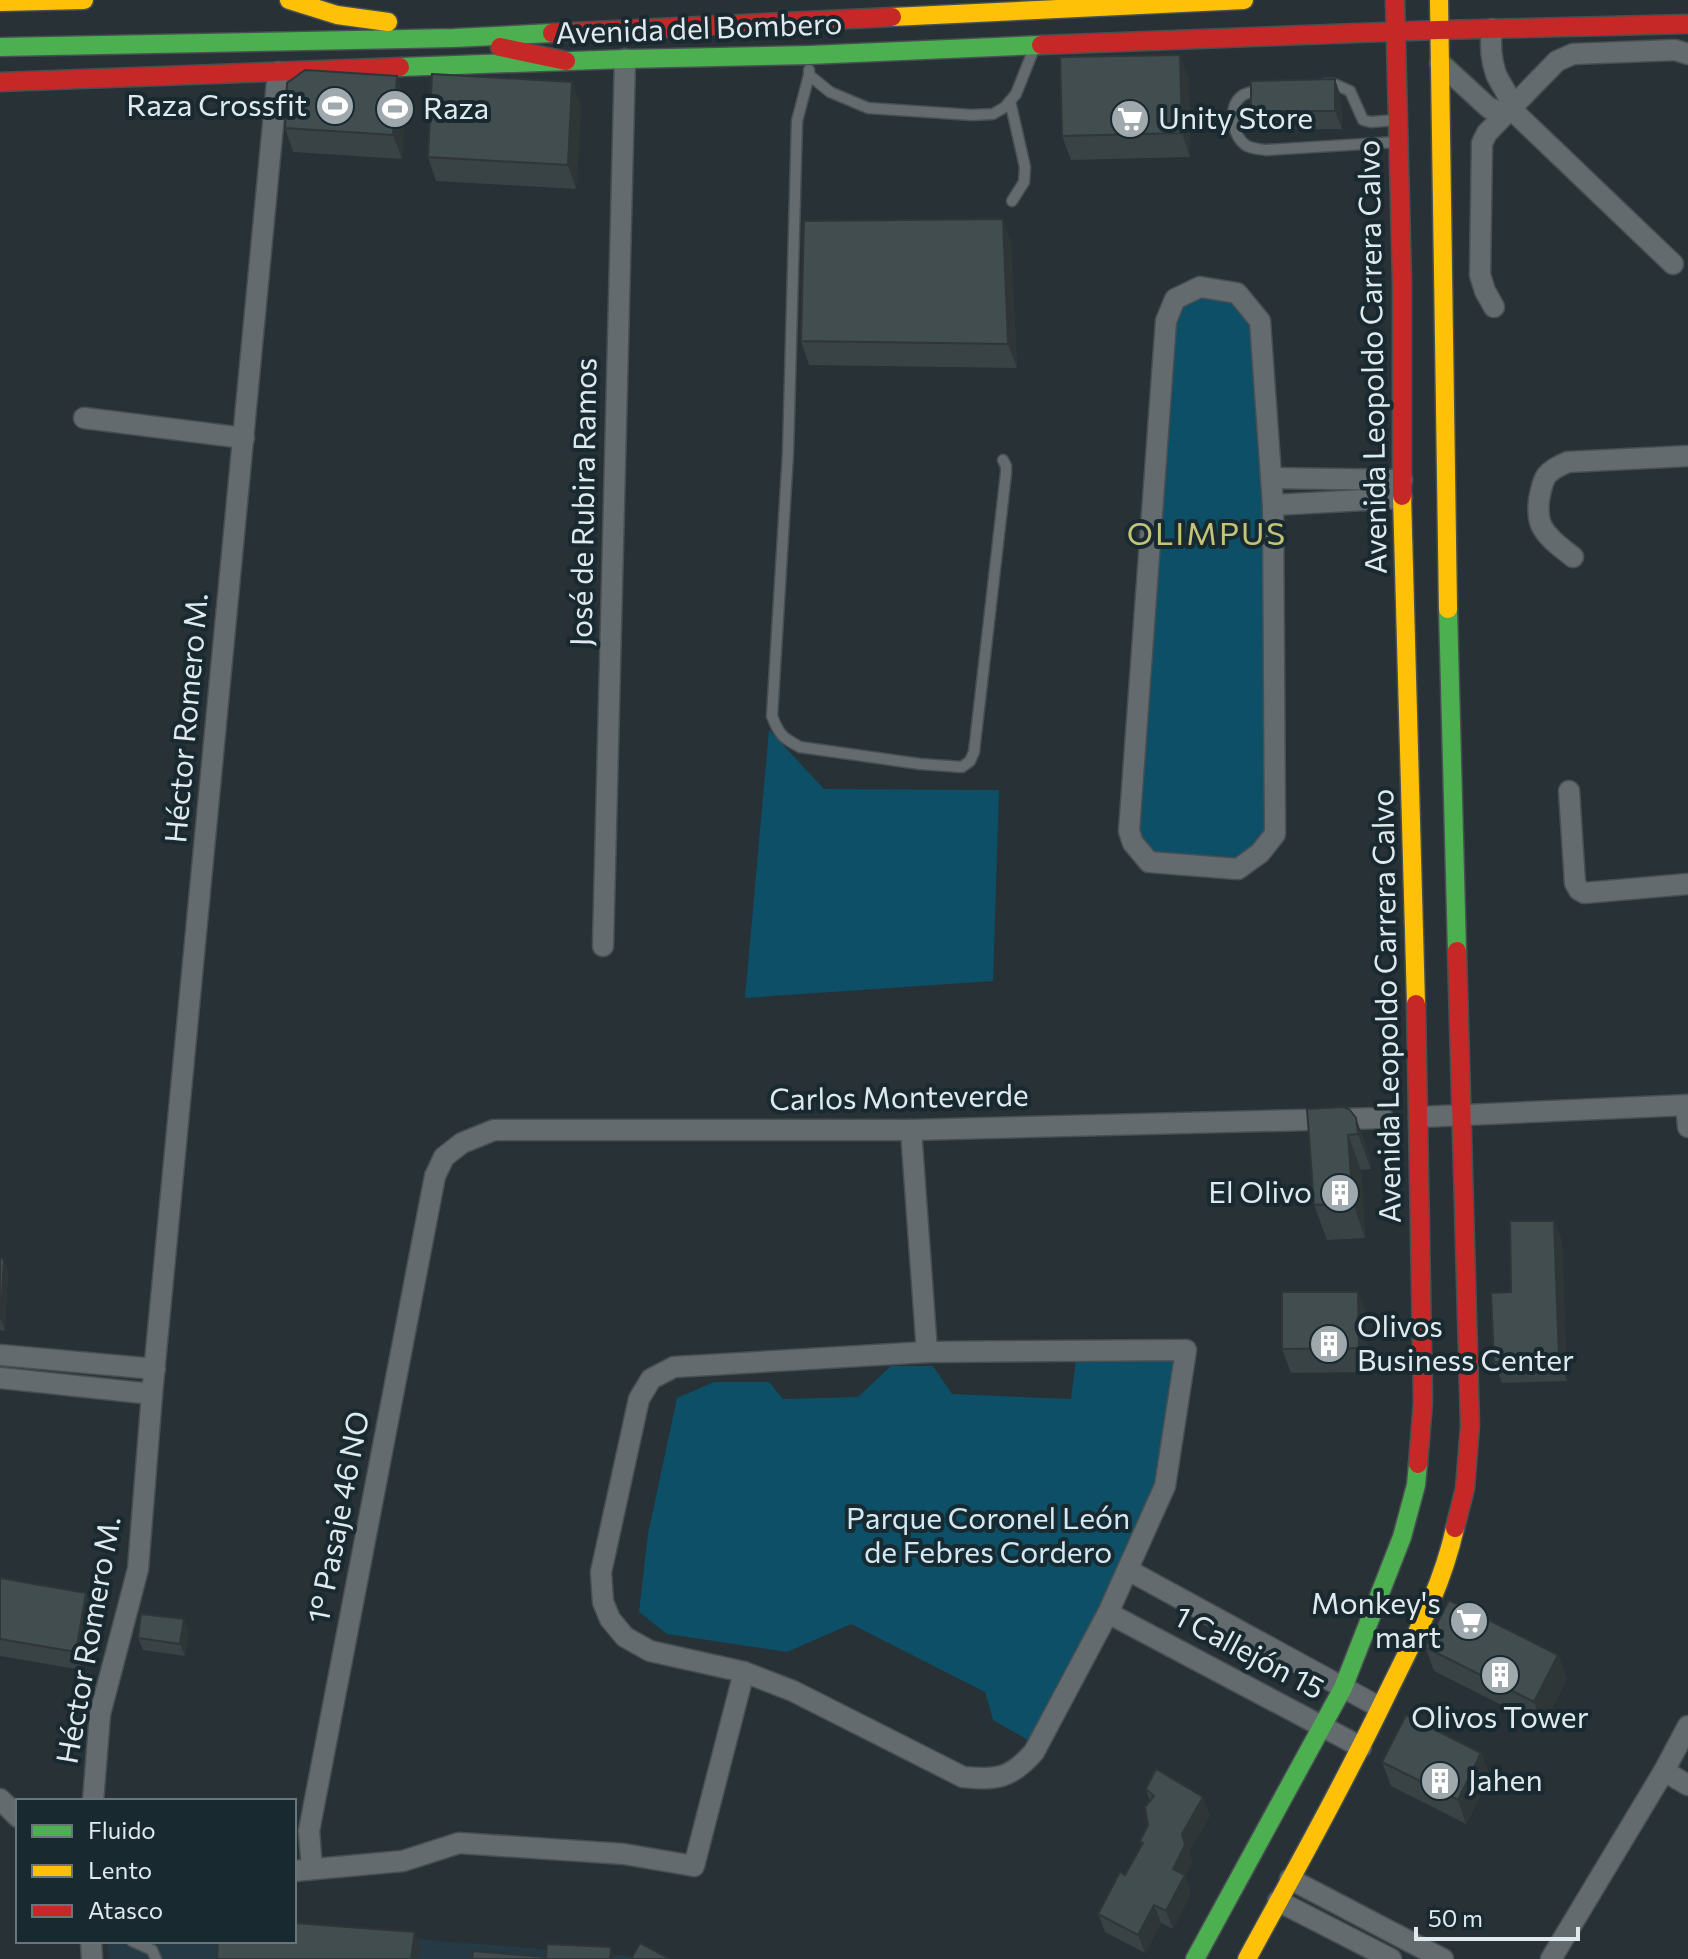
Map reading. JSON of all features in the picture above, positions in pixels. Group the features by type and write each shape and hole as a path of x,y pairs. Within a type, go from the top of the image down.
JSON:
{"main road":[{"path":"0,2 84,0"},
{"path":"289,0 317,11 386,22 492,21 739,8 994,0"},
{"name":"Avenida del Bombero","path":"0,47 454,38 1244,0"},
{"name":"Avenida Leopoldo Carrera Calvo","path":"1195,1959 1343,1688 1402,1537 1416,1485 1423,1402 1419,1117 1402,489 1402,283 1395,0"},
{"path":"1247,1959 1361,1747 1432,1602 1450,1551 1465,1488 1470,1426 1448,618 1439,0"},
{"name":"Avenida del Bombero","path":"0,82 1438,30 1688,24"},
{"path":"454,38 566,61"}],"street":[{"path":"1492,29 1490,43 1496,73 1511,101 1511,109 1673,264"},
{"path":"1494,307 1480,275 1482,143 1487,133 1557,61 1573,54 1675,50 1688,54"},
{"name":"José de Rubira Ramos","path":"603,946 625,59"},
{"path":"1440,63 1489,108 1500,112 1511,109"},
{"name":"Héctor Romero M.","path":"93,1799 100,1714 138,1569 278,72"},
{"path":"1200,287 1237,293 1260,321 1271,478 1275,834 1260,853 1238,869 1149,862 1133,843 1129,831 1166,321 1175,299 1200,287"},
{"path":"84,418 244,438"},
{"path":"1573,557 1550,538 1542,526 1538,511 1542,481 1554,468 1568,462 1688,456"},
{"path":"1271,478 1402,489"},
{"path":"1273,505 1359,499 1402,489"},
{"path":"1569,791 1575,883 1579,890 1584,893 1688,884"},
{"path":"1419,1117 1687,1105 1688,1127"},
{"name":"Carlos Monteverde","path":"435,1176 444,1157 462,1143 494,1130 911,1130 1383,1118"},
{"path":"911,1130 927,1352"},
{"name":"1° Pasaje 46 NO","path":"303,1870 435,1176"},
{"path":"1186,1350 1165,1486 1128,1570 1034,1752 1017,1770 992,1780 963,1777 793,1691 744,1672 650,1651 625,1637 610,1619 603,1602 601,1572 639,1399 651,1379 674,1367 927,1352 1186,1350"},
{"path":"0,1355 155,1369"},
{"path":"0,1378 152,1394"},
{"name":"1 Callejón 15","path":"1128,1570 1379,1707"},
{"name":"1 Callejón 15","path":"1108,1613 1361,1747"},
{"path":"303,1870 403,1861 459,1843 624,1854 694,1866 744,1672"},
{"path":"1551,1959 1688,1726"},
{"path":"1664,1771 1688,1785"},
{"path":"0,1799 16,1815"},
{"path":"1290,1879 1443,1959"},
{"path":"1278,1901 1391,1959"}],"lane":[{"path":"809,75 830,92 868,108 993,114 1005,107 1016,94 1036,45"},
{"path":"809,55 809,75 797,121 788,453 772,716 784,738 800,747 920,764 962,767 970,761 974,752 1004,488 1006,466 1003,460"},
{"path":"1309,85 1334,84 1344,87 1354,97 1360,116 1367,122 1398,119"},
{"path":"1280,88 1245,94 1235,104 1233,127 1247,146 1266,150 1398,142"},
{"path":"1010,101 1025,167 1024,182 1012,201"},
{"path":"136,1943 152,1950 156,1959"}],"shaded area":[{"path":"296,1924 440,1941 649,1959 109,1959 107,1943 296,1943"}],"green space":[{"path":"1237,293 1260,321 1275,834 1238,869 1149,862 1133,843 1175,299"},
{"path":"769,730 824,789 999,790 993,981 745,998"},
{"name":"Parque Coronel León de Febres Cordero","path":"1186,1350 1165,1486 1038,1746 993,1720 985,1692 851,1624 787,1652 667,1634 639,1612 648,1534 677,1398 714,1382 769,1382 783,1399 858,1397 891,1366 933,1366 952,1394 1071,1399 1077,1351"}],"building":[{"name":"Unity Store","path":"1180,55 1182,133 1062,136 1060,57"},
{"path":"305,70 397,76 393,135 285,128 287,83"},
{"path":"432,74 572,82 568,165 428,157"},
{"path":"1335,79 1335,111 1251,111 1251,81"},
{"path":"1003,219 1008,344 801,341 804,221"},
{"path":"1343,1107 1356,1118 1358,1134 1348,1135 1353,1203 1314,1205 1307,1109"},
{"path":"1510,1221 1554,1221 1559,1359 1494,1362 1491,1293 1511,1292"},
{"path":"0,1258 4,1259 1,1319 0,1318"},
{"path":"1282,1292 1358,1292 1359,1348 1282,1349"},
{"path":"0,1578 86,1593 76,1652 0,1639"},
{"path":"1449,1600 1558,1655 1534,1702 1425,1647"},
{"path":"141,1614 184,1619 180,1644 138,1638"},
{"path":"1406,1715 1481,1753 1458,1800 1382,1762"},
{"path":"1156,1769 1203,1797 1182,1834 1185,1845 1173,1869 1185,1875 1166,1911 1154,1905 1138,1935 1098,1914 1120,1872 1125,1875 1143,1843 1140,1841 1148,1825 1145,1807 1154,1796 1146,1789"},
{"path":"296,1923 415,1932 411,1959 217,1959 218,1943 296,1943"},
{"path":"640,1943 670,1959 631,1959"},
{"path":"547,1944 611,1947 610,1959 472,1959 473,1951 546,1957"}],"traffic: fast":[{"path":"0,47 454,38 552,33"},
{"path":"400,67 1041,45"},
{"path":"1448,609 1457,951"},
{"path":"1195,1959 1343,1688 1402,1537 1416,1485 1418,1464"}],"traffic: slow":[{"path":"0,2 84,0"},
{"path":"289,0 337,15 388,22"},
{"path":"892,17 1244,0"},
{"path":"1439,0 1448,609"},
{"path":"1402,496 1416,1004"},
{"path":"1247,1959 1337,1793 1408,1652 1435,1592 1455,1528"}],"traffic: jam":[{"path":"1395,0 1402,283 1402,496"},
{"path":"552,33 892,17"},
{"path":"1041,45 1688,24"},
{"path":"500,47 566,61"},
{"path":"0,82 400,67"},
{"path":"1455,1528 1465,1488 1470,1426 1457,951"},
{"path":"1416,1004 1423,1402 1418,1464"}],"place":[{"name":"Raza Crossfit","path":"335,106"},
{"name":"Raza","path":"395,109"},
{"name":"Unity Store","path":"1130,119"},
{"name":"El Olivo","path":"1340,1193"},
{"name":"Olivos Business Center","path":"1329,1344"},
{"name":"Monkey's mart","path":"1469,1621"},
{"name":"Olivos Tower","path":"1500,1675"},
{"name":"Jahen","path":"1440,1781"}],"district":[{"name":"OLIMPUS","path":"1207,534"}]}
